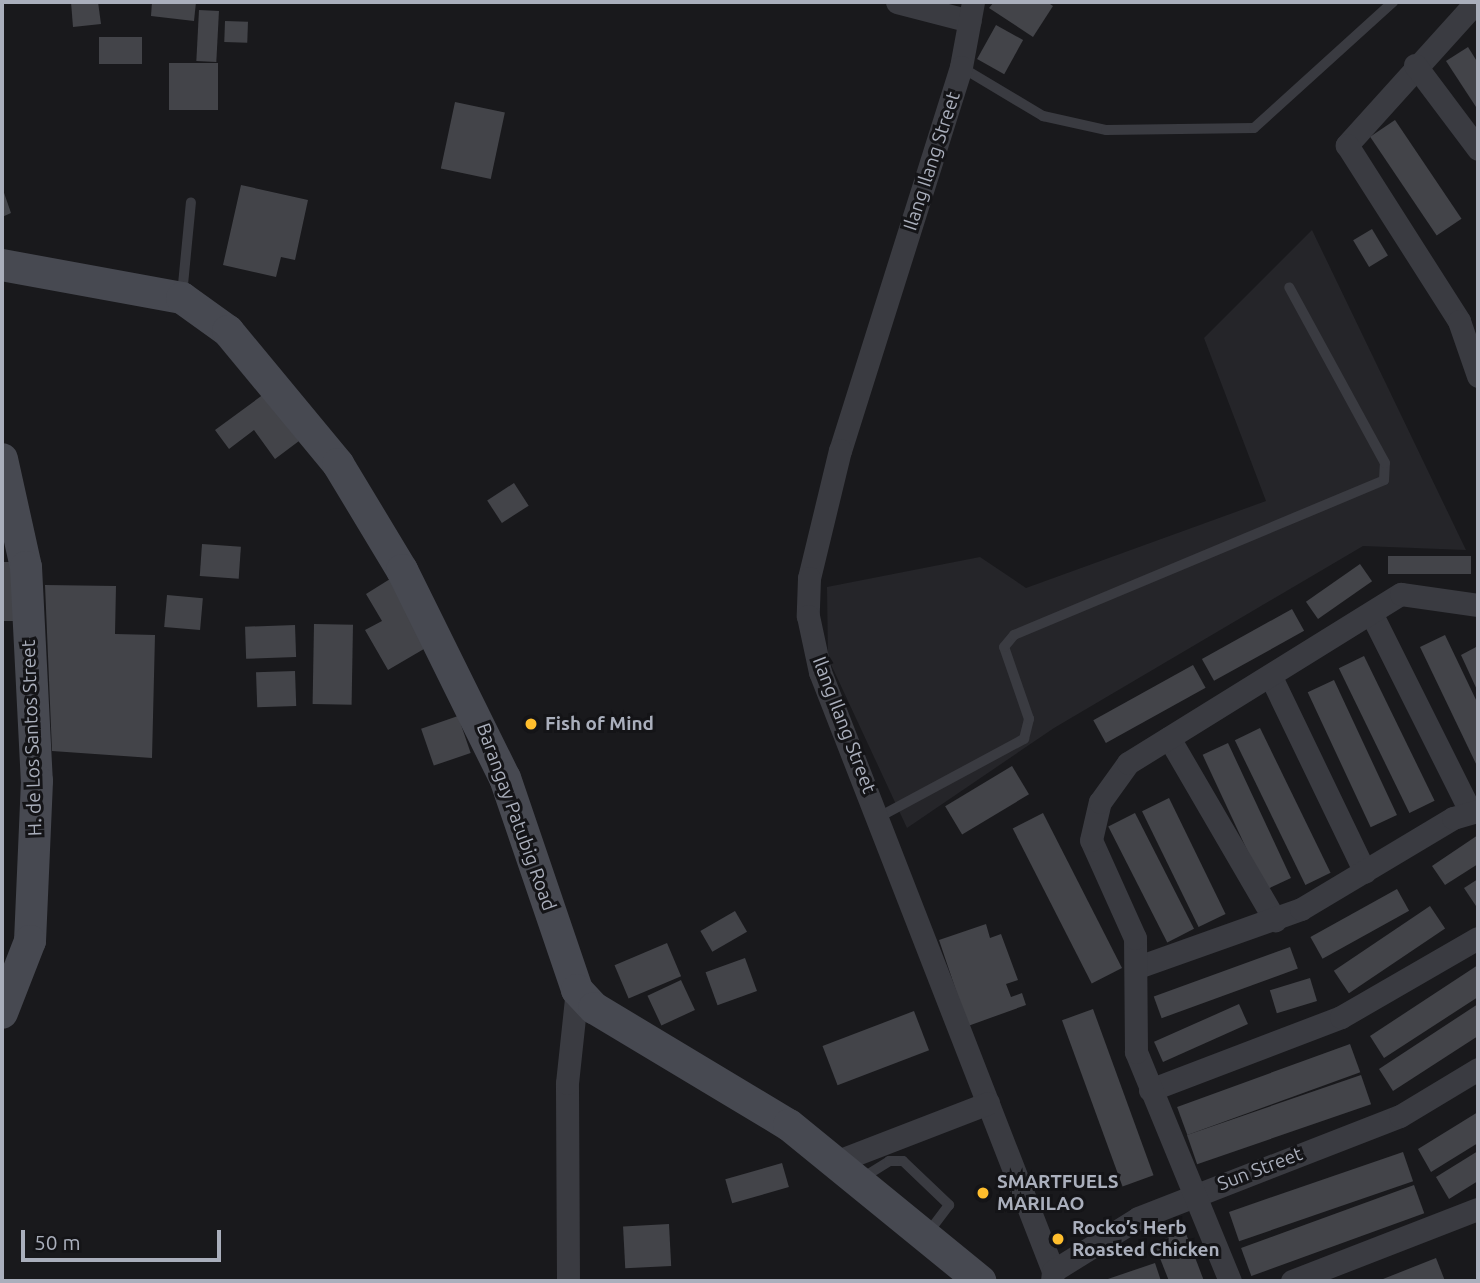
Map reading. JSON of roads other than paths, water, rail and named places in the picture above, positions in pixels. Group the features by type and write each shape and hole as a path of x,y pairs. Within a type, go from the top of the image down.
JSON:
{"main road":[{"name":"Barangay Patubig Road","path":"2,265 182,298 202,307 228,331 338,464 402,570 505,778 577,990 594,1008 848,1171 924,1238 980,1281"},
{"name":"H. de Los Santos Street","path":"2,459 26,567 37,781 30,941 2,1013"}],"street":[{"path":"897,2 971,11"},
{"path":"1476,2 1415,65 1347,145 1459,321 1478,376"},
{"name":"Ilang Ilang Street","path":"971,11 961,67 840,450 809,578 808,616 820,672 879,817 1053,1276"},
{"path":"1415,65 1478,149"},
{"path":"1230,1281 1191,1195 1136,1052 1138,967 1135,938 1091,840 1100,802 1128,763 1372,615 1401,594 1478,605"},
{"path":"1138,967 1275,920 1473,810 1372,615"},
{"path":"1271,677 1365,872"},
{"path":"1169,738 1275,920"},
{"path":"1150,1090 1341,1017 1478,938"},
{"path":"568,1281 567,1083 577,990"},
{"name":"Sun Street","path":"1053,1276 1139,1218 1191,1195 1401,1116 1478,1069"},
{"path":"848,1171 988,1102"},
{"path":"1292,1281 1478,1209"}],"lane":[{"path":"961,67 1043,116 1106,130 1254,128 1393,2"},
{"path":"182,298 191,202"},
{"path":"879,817 1024,738 1029,719 1004,648 1014,635 1384,480 1385,463 1289,287"},
{"path":"848,1171 889,1161 903,1161 949,1205 924,1238"}],"place":[{"name":"Fish of Mind","path":"531,724"},
{"name":"SMARTFUELS MARILAO","path":"983,1193"},
{"name":"Rocko’s Herb Roasted Chicken","path":"1058,1239"}]}
